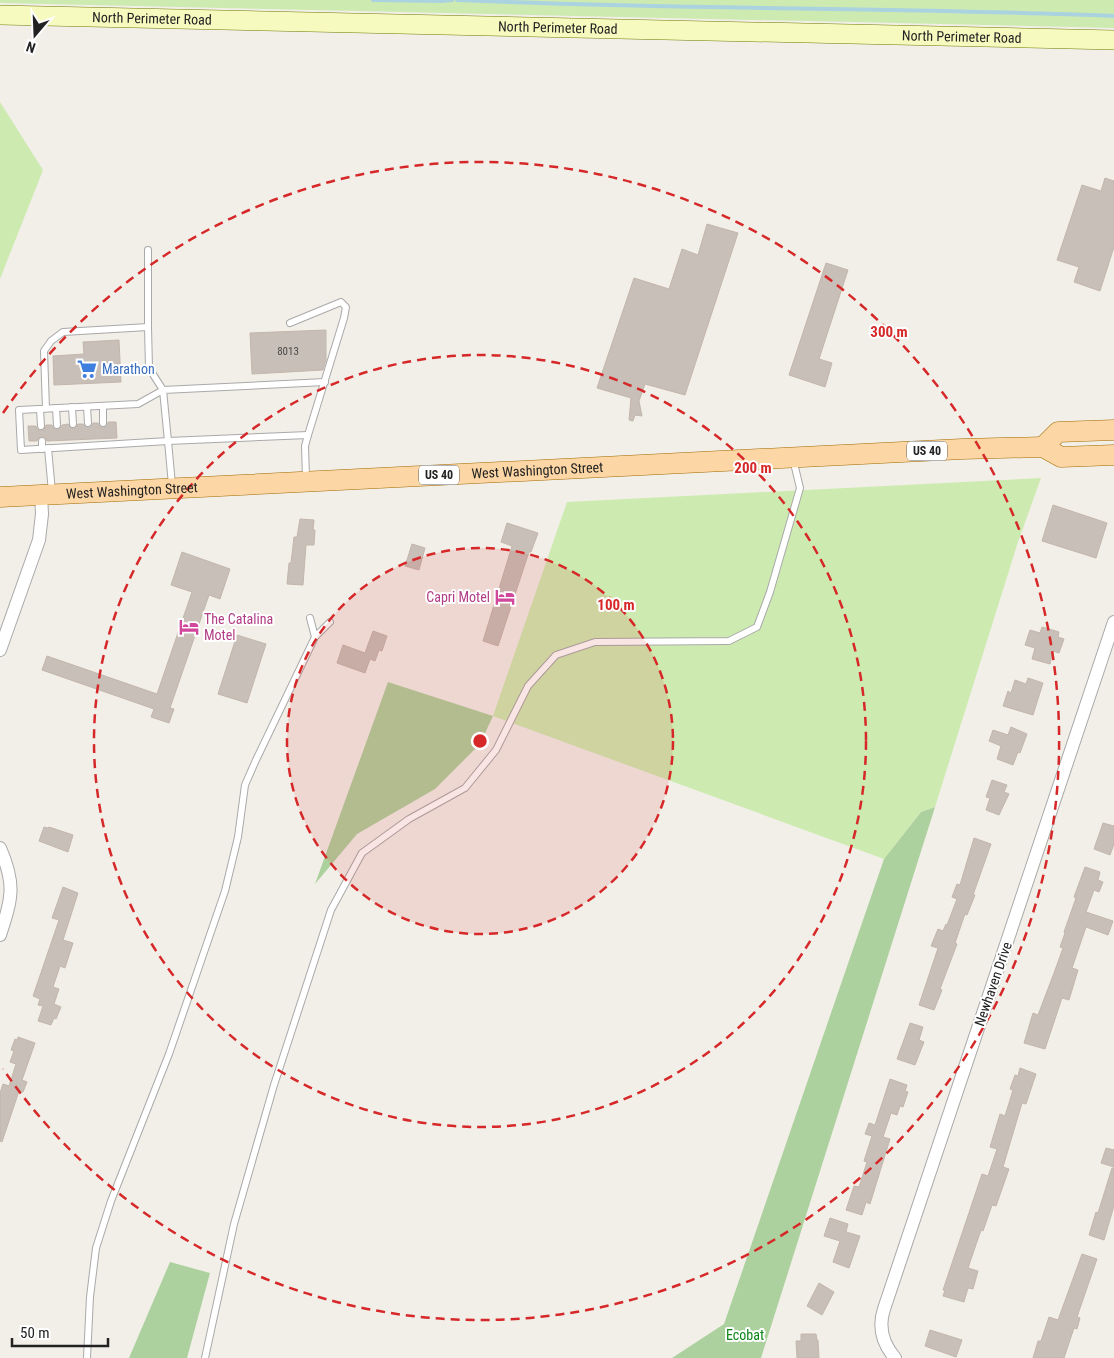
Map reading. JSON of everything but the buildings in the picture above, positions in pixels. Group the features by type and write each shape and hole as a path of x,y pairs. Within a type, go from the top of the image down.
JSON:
{"main road":[{"path":"1043,447 1058,432 1114,430"},
{"name":"West Washington Street","path":"0,497 1043,447 1062,457 1114,454"}],"street":[{"name":"North Perimeter Road","path":"0,15 1114,40"},
{"path":"0,650 39,540 42,514 47,495"},
{"name":"Newhaven Drive","path":"895,1358 887,1347 882,1332 881,1324 884,1309 1114,622"},
{"path":"0,848 11,875 12,890 10,905 0,935"}],"lane":[{"path":"148,250 149,368 163,390 172,489"},
{"path":"290,323 341,302 346,307 305,446 306,482"},
{"path":"41,426 44,351 50,341 63,332 148,326"},
{"path":"308,435 168,441 104,441 57,444 45,448 21,450 19,410 138,404 163,390 325,382"},
{"path":"103,406 103,423"},
{"path":"72,407 72,424"},
{"path":"87,407 88,423"},
{"path":"56,408 56,425"},
{"path":"42,441 45,448 47,495"},
{"path":"205,1358 234,1224 277,1075 331,910 362,853 409,819 465,788 496,750 528,686 556,654 596,642 729,641 757,626 770,592 800,488 793,458"},
{"path":"310,618 315,637"},
{"path":"87,1358 90,1297 96,1248 111,1201 169,1054 225,891 238,837 245,785 315,637 330,622"}],"green space":[{"path":"0,0 1114,0 1114,28 0,3"},
{"path":"0,102 43,170 0,279"},
{"path":"1041,478 1018,542 935,807 921,812 884,859 493,716 567,502"},
{"path":"388,682 493,716 480,744 435,789 357,834 315,884"},
{"name":"Ecobat","path":"935,807 761,1358 672,1358 724,1324 884,859 921,812"},
{"path":"170,1262 210,1273 187,1358 129,1358"}],"waterway":[{"path":"373,0 452,0"},
{"path":"457,0 1114,16"}],"place":[{"name":"Marathon","path":"87,369"},
{"name":"Capri Motel","path":"505,597"},
{"name":"The Catalina Motel","path":"189,627"}]}
